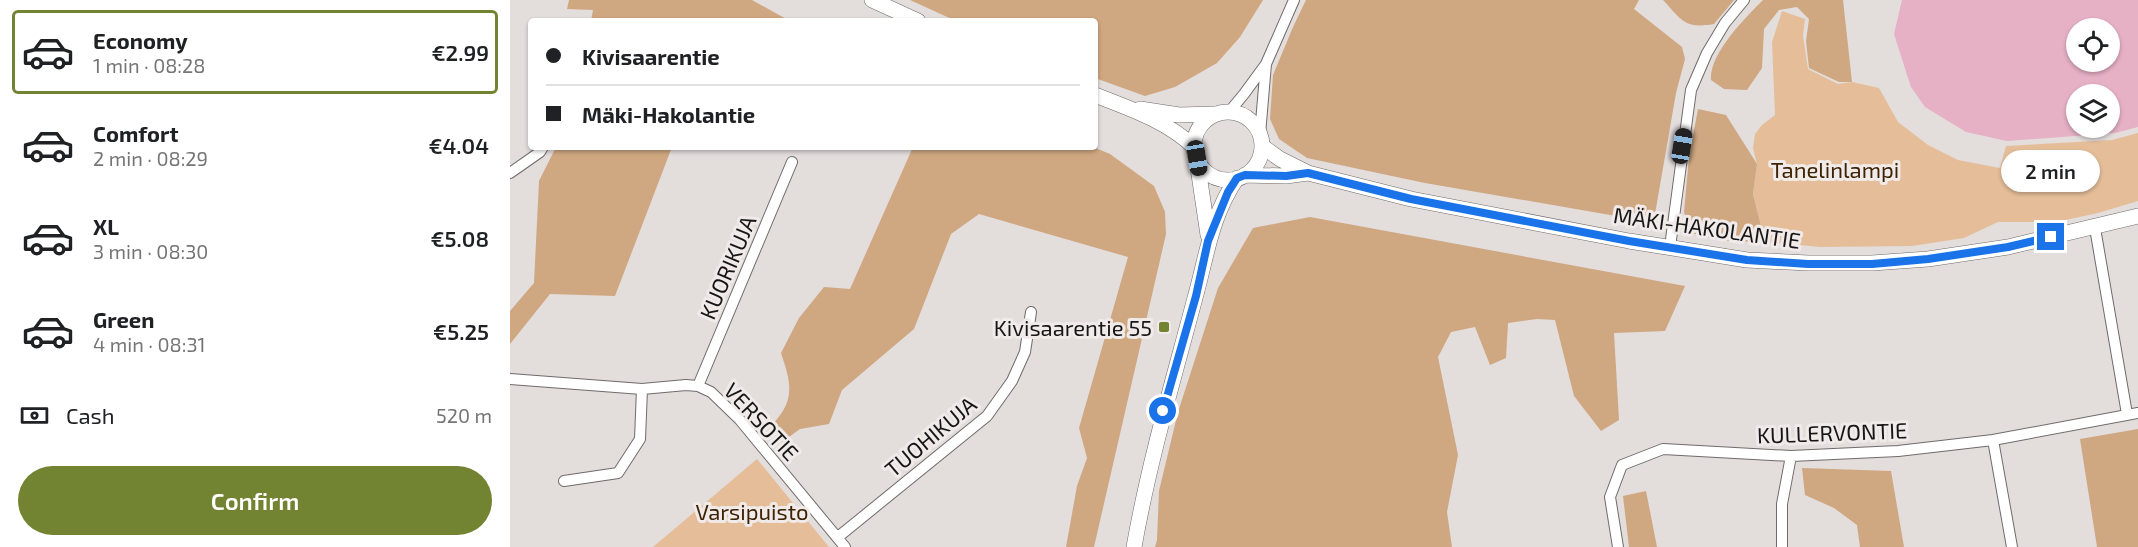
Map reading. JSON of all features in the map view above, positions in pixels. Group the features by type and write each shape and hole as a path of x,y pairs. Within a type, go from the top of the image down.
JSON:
{"street":[{"path":"872,0 911,18"},
{"path":"1208,241 1195,137 1200,127 1208,119 1223,113 1244,94 1266,64 1294,0"},
{"path":"1670,247 1691,90 1707,53 1725,22 1744,0"},
{"path":"1134,547 1156,438 1196,296 1208,241 1222,203 1241,177 1257,163 1261,140 1266,64"},
{"path":"1098,96 1178,132 1196,153 1202,167 1209,174 1228,180 1241,177"},
{"path":"1123,106 1179,115 1223,113 1248,118 1261,140"},
{"name":"MÄKI-HAKOLANTIE","path":"1261,140 1280,159 1308,173 1411,199 1747,260 1808,264 1872,264 1928,259 2008,247 2138,216"},
{"path":"510,173 541,150"},
{"name":"KUORIKUJA","path":"698,386 792,162"},
{"name":"MÄKI-HAKOLANTIE","path":"1241,177 1308,173"},
{"path":"2095,228 2133,414"},
{"name":"TUOHIKUJA","path":"838,537 987,416 1012,381 1025,352 1031,312"},
{"name":"VERSOTIE","path":"510,379 642,389 687,385 698,386 711,392 740,420 845,547"},
{"path":"564,481 618,473 640,440 642,389"},
{"name":"KULLERVONTIE","path":"1618,547 1610,497 1622,465 1663,449 1791,456 1898,451 1993,440 2133,414"},
{"path":"1993,440 2012,547"},
{"path":"1782,547 1782,504 1791,456"}],"green space":[{"name":"Tanelinlampi","path":"1782,11 1805,19 1803,36 1808,69 1838,84 1852,82 1879,88 1898,122 1928,145 1958,160 2000,168 2006,146 2112,140 2138,133 2138,201 2056,222 1998,222 1964,238 1912,246 1820,247 1758,241 1761,226 1753,194 1757,164 1753,148 1755,134 1775,115 1772,42"},
{"name":"Varsipuisto","path":"757,459 829,547 653,547"}],"shaded area":[{"path":"569,0 752,0 785,18 592,18 593,10 567,9"},
{"path":"910,0 1263,0 1240,37 1217,63 1175,87 1145,96 1098,79 1098,18 949,18"},
{"path":"1306,0 1639,0 1634,9 1682,47 1685,59 1676,93 1655,214 1639,220 1425,183 1307,158 1279,139 1270,119 1273,75"},
{"path":"1663,0 1734,0 1714,24 1696,25 1685,22"},
{"path":"1763,0 1843,0 1852,82 1839,82 1809,68 1806,41 1809,19 1797,7 1779,10 1764,29 1762,68 1747,90 1724,89 1711,80 1716,59 1729,37"},
{"name":"Tanelinlampi","path":"1902,0 2138,0 2138,127 2120,132 2120,84 2066,84 2066,137 2007,141 1966,132 1925,107 1911,87 1894,34"},
{"path":"1698,109 1726,115 1757,164 1753,194 1761,226 1758,241 1723,240 1689,232 1684,212 1689,157"},
{"path":"1098,149 1110,154 1154,186 1165,212 1166,234 1094,547 1066,547 1077,486 1087,458 1079,428 1128,257 979,214 951,234 914,329 842,390 829,424 800,429 782,442 772,425 785,407 789,391 789,382 781,353 799,318 824,287 850,289 912,150"},
{"path":"554,150 671,150 615,296 550,294 510,344 510,311 534,283 539,181"},
{"path":"1310,217 1685,286 1665,331 1614,333 1619,420 1601,431 1574,396 1555,320 1537,319 1508,323 1506,358 1490,365 1475,327 1451,332 1438,357 1458,455 1447,512 1452,547 1155,547 1159,491 1178,412 1218,288 1253,228"},
{"path":"2138,429 2138,547 2097,547 2080,439"},
{"path":"1802,468 1891,471 1904,547 1860,547 1857,525 1834,508 1805,495"},
{"path":"1646,491 1657,547 1629,547 1623,496"}],"place":[{"name":"Kivisaarentie 55","path":"1164,327"}],"route":[{"path":"1163,411 1196,296 1208,241 1228,192 1237,178 1245,175 1286,176 1308,173 1411,199 1629,241 1747,260 1808,264 1872,264 1928,259 2008,247 2051,237"}]}
